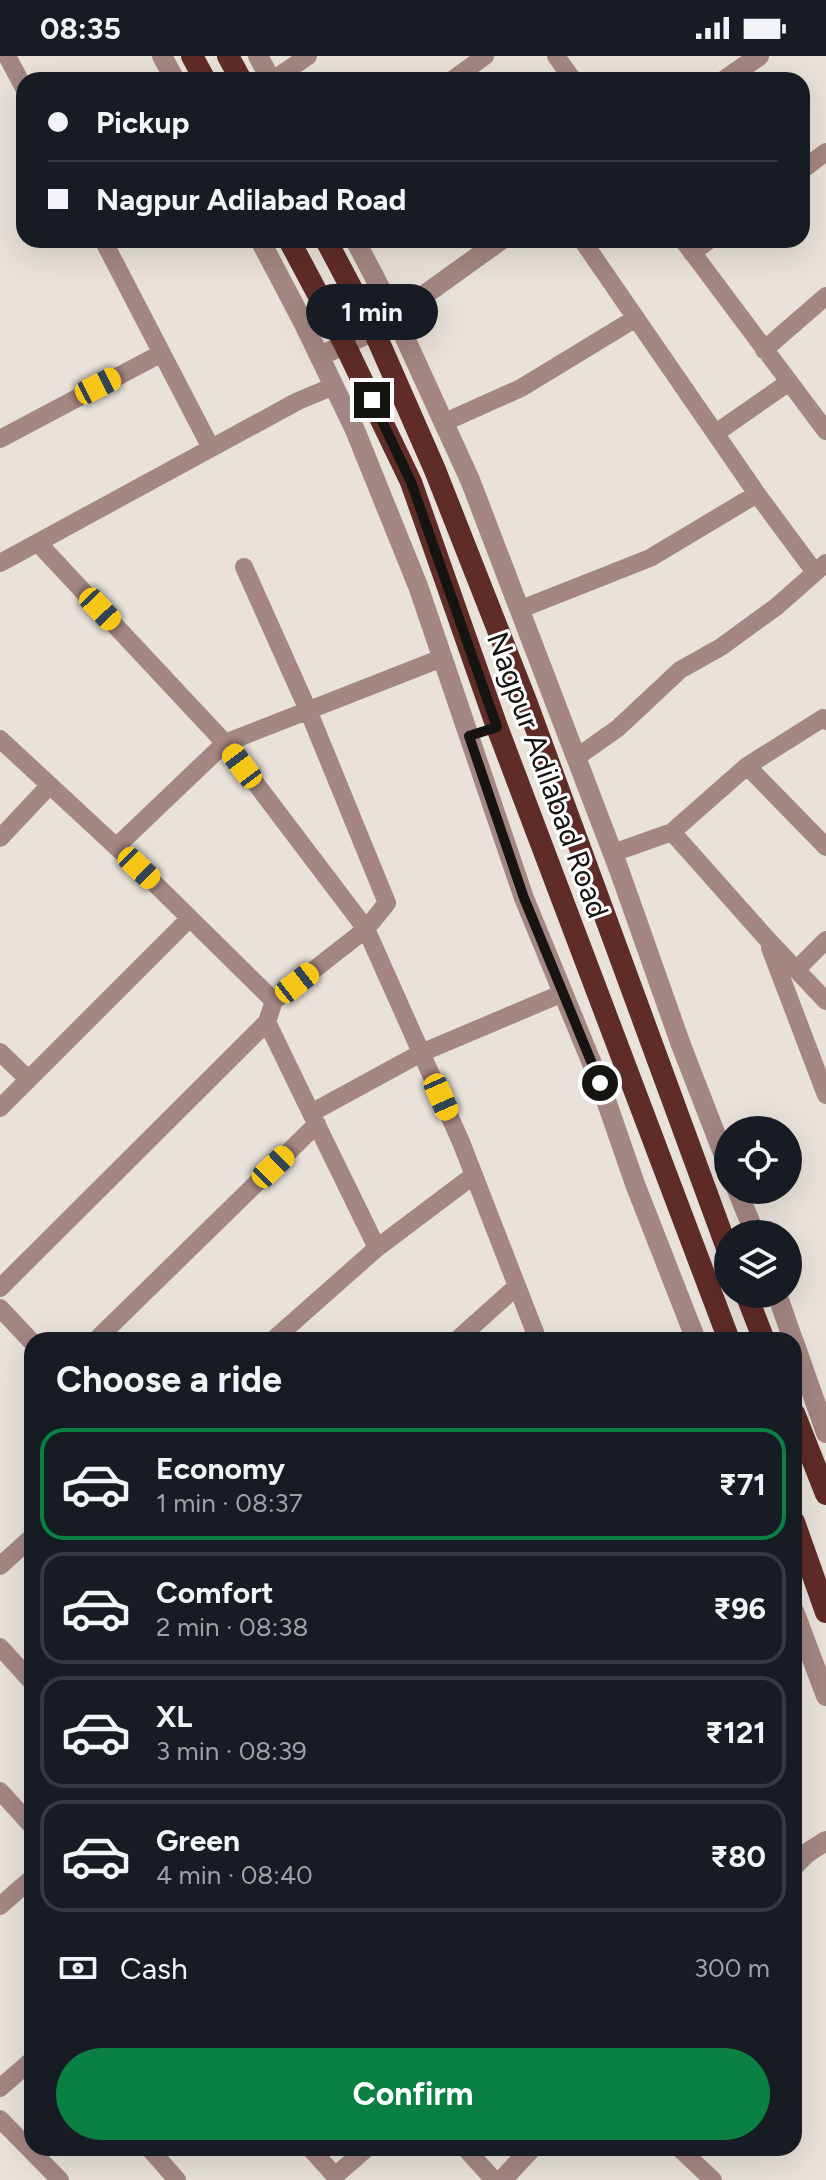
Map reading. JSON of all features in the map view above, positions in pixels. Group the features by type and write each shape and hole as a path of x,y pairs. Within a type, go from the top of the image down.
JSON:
{"highway":[{"name":"Nagpur Adilabad Road","path":"293,248 345,345 411,482 497,727 726,1332"},
{"name":"Nagpur Adilabad Road","path":"330,248 374,331 435,470 526,701 717,1220"},
{"path":"751,1308 761,1332"},
{"path":"802,1433 826,1494"},
{"path":"802,1544 826,1612"}],"street":[{"path":"284,72 308,56"},
{"path":"468,72 485,56"},
{"path":"736,72 759,56"},
{"path":"107,248 211,448"},
{"path":"264,248 334,386 412,572 524,898 600,1083 635,1184 693,1332"},
{"path":"359,248 445,422 521,609 714,1130"},
{"path":"320,356 374,331 490,248"},
{"path":"577,757 618,728 680,670 721,647 776,607 820,567 757,494 588,248"},
{"path":"689,248 826,431"},
{"path":"764,350 826,296"},
{"path":"445,422 521,388 636,318"},
{"path":"0,439 162,353"},
{"path":"716,433 789,382"},
{"path":"0,563 298,401 334,386"},
{"path":"521,609 650,558 757,494"},
{"path":"38,543 225,743 366,929 474,1175 535,1332"},
{"path":"0,1288 267,1022 274,1001 366,929 387,903 308,710 244,567"},
{"path":"116,847 225,743 442,658"},
{"path":"613,853 672,832 747,766 823,718 826,721"},
{"path":"469,736 497,727"},
{"path":"0,739 274,1001"},
{"path":"747,766 826,847"},
{"path":"0,838 50,785"},
{"path":"672,832 826,1001"},
{"path":"0,1108 190,918"},
{"path":"767,939 826,1095"},
{"path":"796,970 826,940"},
{"path":"104,1332 314,1118 421,1053 563,993"},
{"path":"267,1022 377,1248"},
{"path":"0,1052 28,1079"},
{"path":"282,1332 377,1248 474,1175"},
{"path":"466,1332 517,1286"},
{"path":"0,1308 24,1334"},
{"path":"782,1308 791,1332"},
{"path":"802,1364 826,1433"},
{"path":"0,1566 24,1544"},
{"path":"802,1632 826,1696"},
{"path":"0,1647 24,1673"},
{"path":"0,1791 24,1817"},
{"path":"802,1858 826,1841"},
{"path":"0,1906 24,1885"},
{"path":"0,2088 24,2067"},
{"path":"0,2119 24,2143"},
{"path":"36,2156 60,2180"},
{"path":"156,2156 177,2180"},
{"path":"317,2156 335,2176 358,2156"},
{"path":"472,2156 494,2180"},
{"path":"502,2180 524,2156"},
{"path":"688,2156 713,2180"}],"route":[{"path":"372,400 411,482 497,727 469,736 524,898 600,1083"}]}
